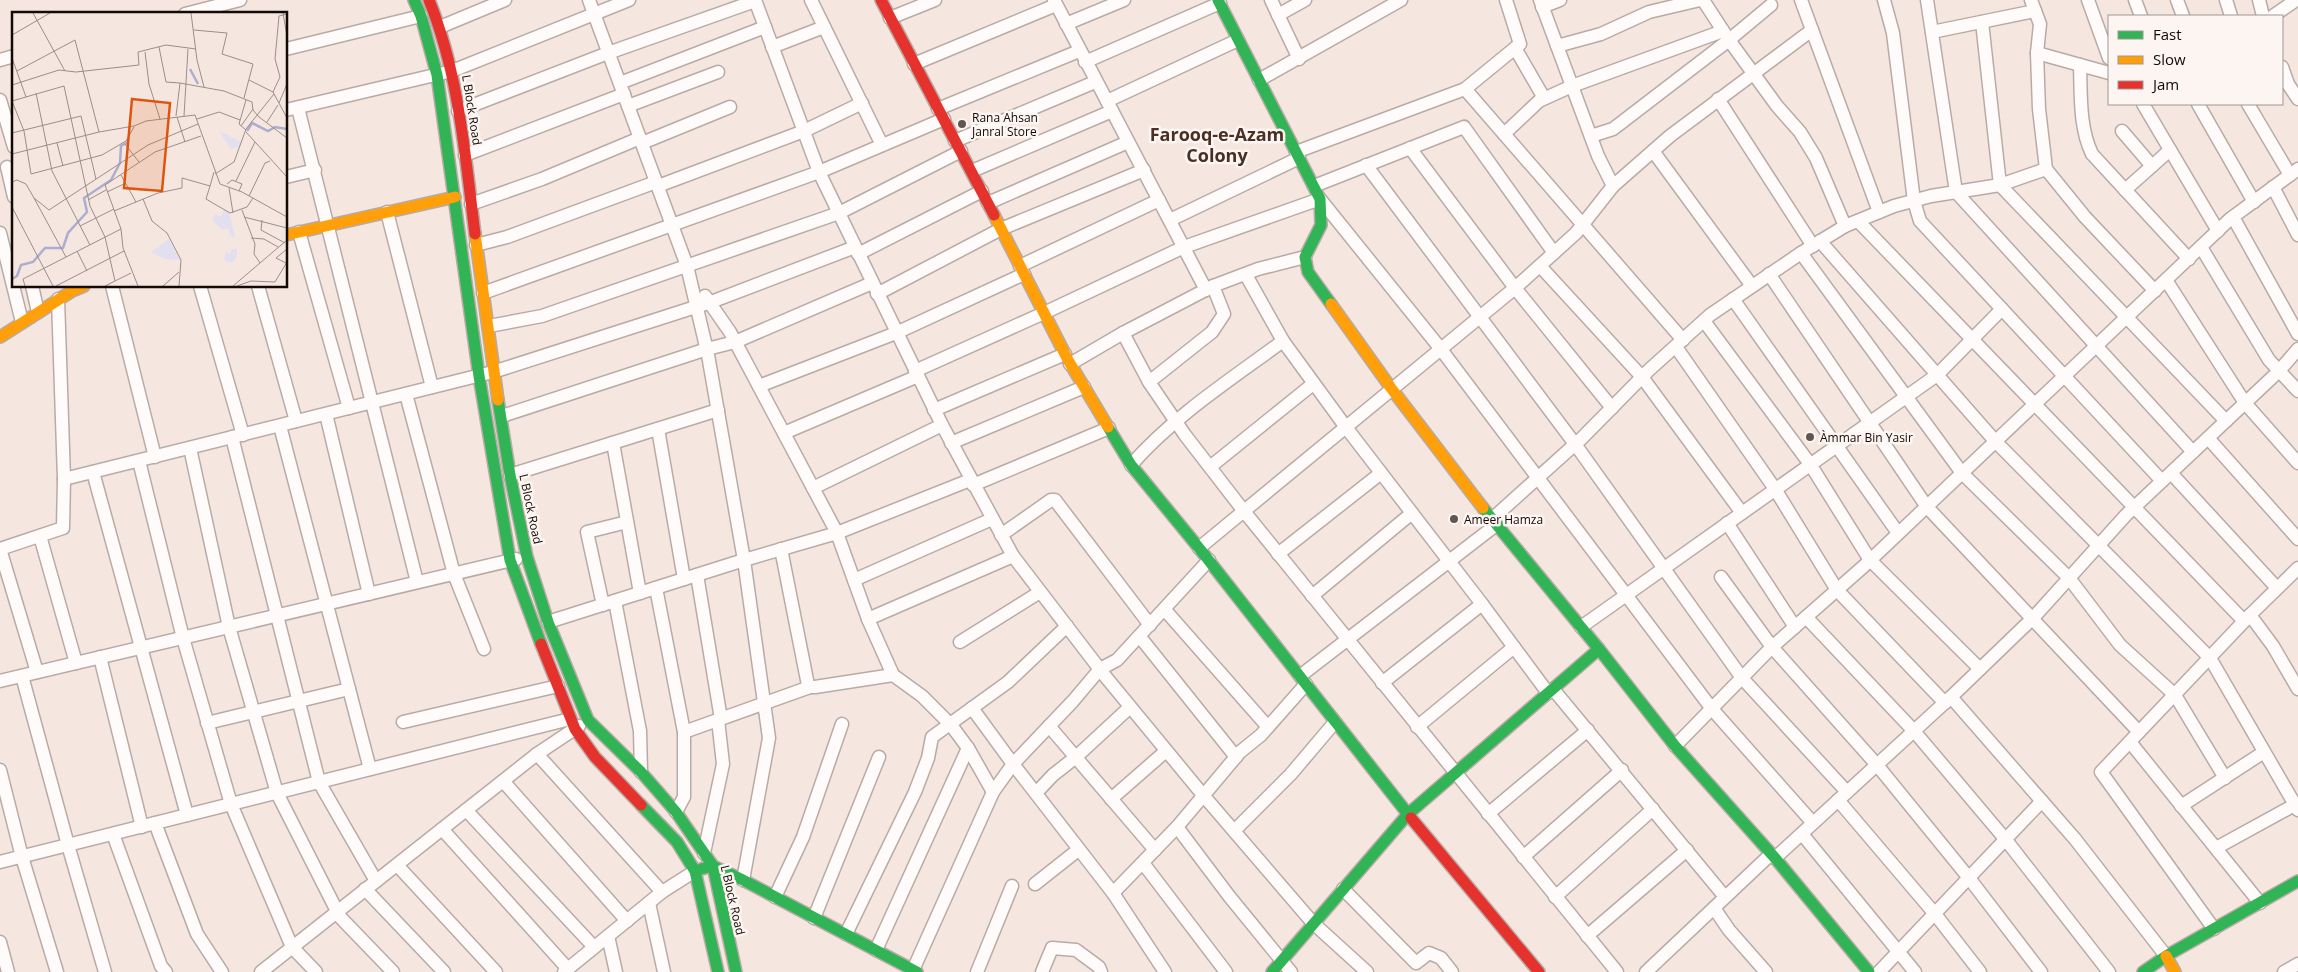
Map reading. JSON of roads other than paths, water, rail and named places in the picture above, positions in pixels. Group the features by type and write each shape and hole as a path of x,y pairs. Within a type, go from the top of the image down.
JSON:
{"street":[{"path":"192,10 240,0"},
{"path":"414,0 421,16 437,75 479,376 510,560 573,724 595,757 677,842 695,871 718,972"},
{"name":"L Block Road","path":"429,0 440,27 452,71 489,326 493,372 502,416 510,475 527,557 548,622 588,720 641,772 676,812 713,866 736,972"},
{"path":"440,27 505,0"},
{"path":"589,0 688,266 707,349 718,410 744,560 769,738 743,880"},
{"path":"417,582 315,170 292,109 452,71 629,0"},
{"path":"811,0 882,145"},
{"path":"880,0 972,171 1068,359 1131,465 1209,560 1408,814 1539,972"},
{"path":"890,18 935,0"},
{"path":"1066,24 1124,0"},
{"path":"1271,0 1299,59"},
{"path":"1278,15 1305,0"},
{"path":"1259,80 1401,0"},
{"path":"1170,220 1298,155 1465,89 1520,44 1506,0"},
{"path":"1560,0 1541,3 1591,136 1613,186"},
{"path":"1557,46 1601,34 1649,12 1702,0 1726,36 1808,145 1816,158 1845,226"},
{"path":"1801,0 1879,212"},
{"path":"1884,0 1893,32 1914,201 1920,221 2064,376 2277,588"},
{"path":"2088,0 2108,55"},
{"path":"2135,0 2141,15"},
{"path":"2178,0 2183,15"},
{"path":"2226,0 2231,15"},
{"path":"2260,0 2263,15"},
{"path":"2274,15 2296,0"},
{"path":"458,111 608,53 757,1 772,47 820,172 934,410 971,482 1013,556 1130,707 1203,795 1313,923 1367,972"},
{"path":"1931,1 1932,32 1956,192 2193,452"},
{"path":"914,64 1055,2 1095,82 1184,246 1224,314 1212,332 1149,382"},
{"path":"484,292 820,172 882,145 941,114 1219,2 1320,199 1440,348 1712,709 1814,823"},
{"path":"1591,136 1613,129 1726,36 1771,5"},
{"path":"1932,32 1982,22 2033,5 2040,24 2037,53 2039,109 2046,169 2085,217 2155,291"},
{"path":"288,49 421,16"},
{"path":"1982,22 2000,185 2226,421"},
{"path":"465,155 765,27"},
{"path":"772,47 824,27"},
{"path":"1199,548 1344,426 1515,288 1582,226 1613,186 1653,151 1718,99 1812,30"},
{"path":"1504,134 1544,98 1572,86 1726,36"},
{"path":"972,171 1109,106 1238,40"},
{"path":"1515,48 1544,98"},
{"path":"2037,53 2108,73"},
{"path":"2080,65 2083,123 2087,144 2092,154 2188,259"},
{"path":"2283,70 2288,84 2298,99"},
{"path":"628,106 718,72"},
{"path":"489,326 542,316 839,213 958,146 1095,82"},
{"path":"1465,89 1679,343 1775,489 1837,590 1948,700 2042,801 2075,839 2166,956 2175,972"},
{"path":"1718,99 1817,244 1937,375 1995,442 2210,658 2297,806 2216,848"},
{"path":"0,100 12,140"},
{"path":"476,245 506,237 804,131 862,104"},
{"path":"2144,105 2218,231"},
{"path":"2199,105 2254,202"},
{"path":"1675,746 1772,647 1898,534 2233,217 2294,172 2249,105"},
{"path":"471,204 542,179 730,106"},
{"path":"1314,186 1464,127 1554,253"},
{"path":"2122,131 2152,166"},
{"path":"988,203 1128,142"},
{"path":"1410,148 1515,288 1612,408"},
{"path":"2125,190 2170,150"},
{"path":"1653,151 1752,286"},
{"path":"1366,165 1575,444 1742,678 1843,796 1980,972"},
{"path":"7,167 12,188"},
{"path":"1113,893 1176,827 1236,757 1268,728 1303,680 1347,640 1450,561 1494,522 1642,377 1704,321 1769,274 1845,226 1879,212 1914,201 2000,185 2046,169"},
{"path":"288,177 315,170"},
{"path":"502,416 707,349 735,342 874,288 1001,229 1144,170"},
{"path":"2273,187 2298,235"},
{"path":"64,479 493,372 710,302 857,250 982,191"},
{"path":"349,408 292,234 455,197"},
{"path":"784,433 916,374 1184,246 1320,199"},
{"path":"1320,199 1321,225 1305,257 1308,272 1391,388 1494,522 1599,649 1675,746 1773,856 1869,972"},
{"path":"758,386 896,333 1159,200"},
{"path":"387,212 432,387"},
{"path":"2233,217 2298,334"},
{"path":"1858,221 2134,507 2247,618 2294,671 2298,689"},
{"path":"0,233 12,282"},
{"path":"2201,247 2268,360 2298,391"},
{"path":"1801,253 1962,473 2069,578 2120,645 2175,695 2225,778"},
{"path":"934,410 1068,359 1123,333 1209,288 1258,269 1305,257"},
{"path":"1540,266 1642,377 1742,513"},
{"path":"1769,274 1926,507 2140,732"},
{"path":"1246,275 1283,342 1313,384 1514,647 1622,770 1725,897"},
{"path":"2166,280 2245,403 2298,463"},
{"path":"692,281 710,302 735,342 837,533 868,619 893,674 922,696 951,725 968,748 993,792"},
{"path":"14,288 22,322"},
{"path":"32,288 38,312"},
{"path":"0,337 58,299 79,288"},
{"path":"113,288 155,457"},
{"path":"201,288 238,436 277,615 320,782 376,881"},
{"path":"259,288 296,422"},
{"path":"37,672 0,549 63,528 64,479 58,299"},
{"path":"1733,299 1898,534"},
{"path":"1581,627 1937,375 2002,309"},
{"path":"1704,321 1810,464 1870,560 1980,669"},
{"path":"1123,333 1149,382 1175,421 1210,467 1347,640 1616,972"},
{"path":"1131,465 1152,440 1175,421 1283,342"},
{"path":"1646,972 1725,897 1802,834 1948,700 2032,618 2134,507 2279,371 2298,349"},
{"path":"1210,467 1313,384"},
{"path":"951,443 1084,387"},
{"path":"406,394 454,574 484,649"},
{"path":"510,475 718,410"},
{"path":"326,414 369,594"},
{"path":"813,488 942,425"},
{"path":"280,426 370,769"},
{"path":"548,622 744,560 837,533 1109,428"},
{"path":"658,429 684,579"},
{"path":"2208,438 2298,539"},
{"path":"613,444 640,593"},
{"path":"190,448 229,627 276,793 340,917 393,972"},
{"path":"139,461 183,638 231,804 292,947 316,972"},
{"path":"93,472 187,815"},
{"path":"1278,554 1381,473"},
{"path":"1001,535 1051,500 1055,500 1150,625"},
{"path":"1312,596 1412,513"},
{"path":"854,580 992,519"},
{"path":"627,522 588,532 609,603 640,731 641,772"},
{"path":"1727,523 1795,627"},
{"path":"40,536 76,663"},
{"path":"781,549 810,687"},
{"path":"868,619 1013,556"},
{"path":"0,681 527,557"},
{"path":"442,829 566,970 662,892 695,871 713,866 876,950 896,967 915,971 993,792 1013,764 1100,669 1118,660 1209,560"},
{"path":"2214,929 2102,772 2247,618 2298,568"},
{"path":"697,575 720,720 723,764 704,853"},
{"path":"1721,578 1772,647 1877,765 1969,878 2042,972"},
{"path":"656,588 684,732 684,797 676,812"},
{"path":"960,642 1040,592"},
{"path":"1382,683 1482,604"},
{"path":"1165,610 1268,728"},
{"path":"1806,617 1914,731 2006,840 2109,972"},
{"path":"846,934 915,792 928,758 930,739 1008,682 1067,626"},
{"path":"1140,637 1236,757"},
{"path":"1418,727 1514,647"},
{"path":"1272,972 1408,814 1599,649"},
{"path":"100,657 142,826"},
{"path":"684,732 765,705 810,687 893,674"},
{"path":"22,676 105,972"},
{"path":"403,722 558,686"},
{"path":"207,723 349,689"},
{"path":"1036,793 1053,774 1076,757 1130,707"},
{"path":"972,708 1078,850 1113,893 1165,972"},
{"path":"0,862 370,769 588,720"},
{"path":"1234,831 1291,774 1335,722"},
{"path":"261,972 573,724"},
{"path":"775,897 803,837 842,724"},
{"path":"1049,726 1155,850"},
{"path":"1488,814 1588,730"},
{"path":"2130,742 2260,903"},
{"path":"595,757 610,743"},
{"path":"876,950 968,748"},
{"path":"1111,799 1166,751"},
{"path":"2181,806 2264,752"},
{"path":"536,754 662,892"},
{"path":"814,918 879,757"},
{"path":"0,770 22,857 57,972"},
{"path":"1523,856 1622,770"},
{"path":"503,781 627,921"},
{"path":"1879,972 2042,801"},
{"path":"1555,897 1653,809"},
{"path":"466,810 594,947"},
{"path":"155,823 198,934 222,972"},
{"path":"1176,827 1228,896 1291,972"},
{"path":"113,834 161,966 166,972"},
{"path":"1802,834 1915,972"},
{"path":"1035,884 1078,850"},
{"path":"1587,936 1687,850"},
{"path":"1143,863 1226,972"},
{"path":"397,865 496,972"},
{"path":"2144,972 2166,956 2298,881"},
{"path":"976,972 1012,886"},
{"path":"365,889 444,972"},
{"path":"1343,889 1416,963 1429,953 1441,958 1452,972"},
{"path":"649,903 664,972"},
{"path":"1714,908 1729,930 1766,972"},
{"path":"608,936 616,972"},
{"path":"0,942 8,972"},
{"path":"1042,972 1052,948 1076,950 1099,967 1101,972"},
{"path":"2284,972 2298,964"}],"place":[{"name":"Rana Ahsan Janral Store","path":"962,124"},
{"name":"Àmmar Bin Yasir","path":"1810,437"},
{"name":"Ameer Hamza","path":"1454,519"}],"district":[{"name":"Farooq-e-Azam Colony","path":"1217,144"}]}
